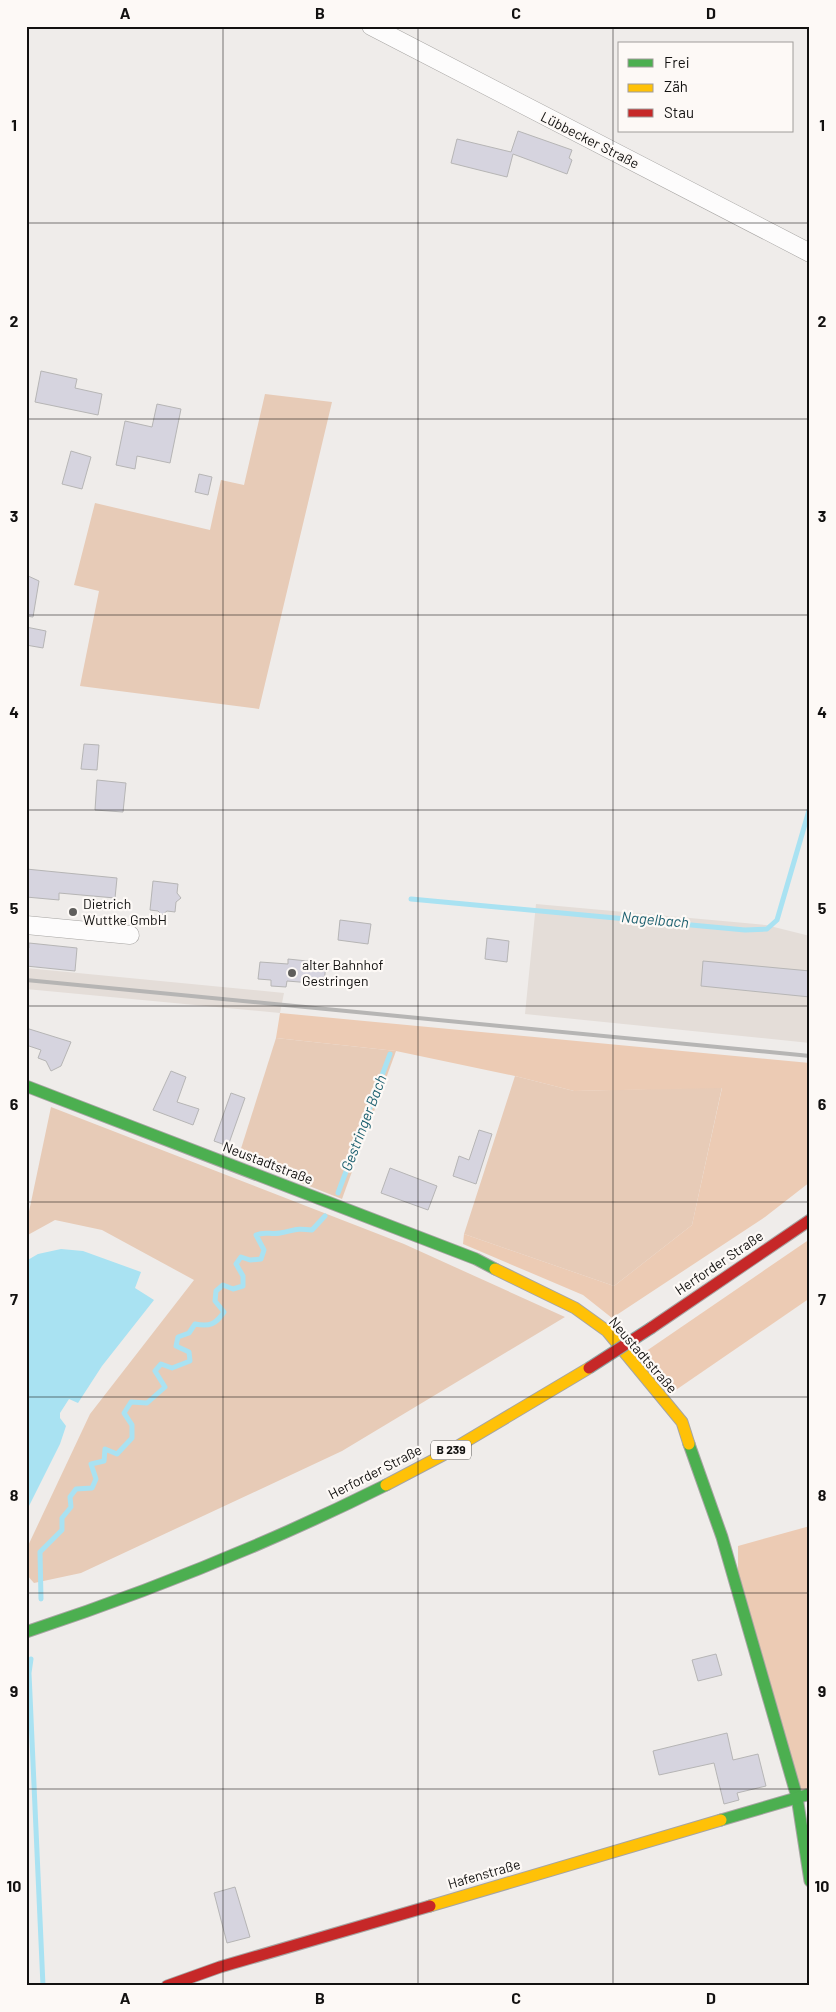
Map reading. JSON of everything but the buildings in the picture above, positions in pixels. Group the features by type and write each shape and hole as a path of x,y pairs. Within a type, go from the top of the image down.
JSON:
{"street":[{"name":"Lübbecker Straße","path":"371,26 810,253"},
{"path":"26,925 130,935"},
{"name":"Neustadtstraße","path":"26,1086 476,1259 575,1308 606,1331 682,1422 722,1537 797,1797 810,1881"},
{"name":"Herforder Straße","path":"26,1632 186,1576 309,1522 442,1455 589,1368 810,1220"},
{"name":"Hafenstraße","path":"167,1986 220,1967 810,1794"}],"shaded area":[{"path":"265,394 332,402 259,709 80,686 99,591 74,585 95,503 210,530 221,480 244,485"},
{"path":"536,904 766,925 810,936 810,1043 525,1014"},
{"path":"26,968 284,993 280,1013 26,989"},
{"path":"280,1013 810,1063 810,1182 765,1217 612,1318 583,1295 463,1244 464,1234 614,1286 692,1225 722,1088 574,1091 515,1076 396,1051 276,1038"},
{"path":"276,1038 396,1051 342,1199 238,1158"},
{"path":"515,1076 574,1091 722,1087 692,1225 614,1286 464,1234"},
{"path":"51,1107 404,1244 565,1317 342,1451 81,1573 34,1583 26,1574 26,1550 90,1414 194,1280 102,1230 55,1220 26,1236 26,1226"},
{"path":"810,1239 810,1298 670,1394 639,1356"},
{"path":"810,1526 810,1789 800,1792 738,1573 738,1546"},
{"path":"26,1862 29,1986 26,1986"}],"water":[{"path":"61,1249 83,1251 141,1272 135,1288 154,1300 102,1366 78,1403 69,1399 60,1413 60,1418 66,1426 60,1444 26,1512 26,1261 38,1254"}],"waterway":[{"name":"Nagelbach","path":"411,899 745,930 767,929 777,920 810,807"},
{"name":"Gestringer Bach","path":"338,1193 390,1054"},
{"name":"Gestringer Bach","path":"41,1599 40,1552 62,1530 62,1518 71,1507 70,1497 76,1489 92,1488 96,1479 91,1464 104,1461 105,1449 117,1454 132,1438 132,1425 124,1413 131,1402 147,1403 165,1387 155,1371 161,1364 172,1368 190,1361 189,1352 176,1346 178,1337 189,1333 195,1324 209,1325 221,1316 224,1312 215,1301 216,1291 223,1285 233,1289 243,1286 243,1276 236,1264 241,1257 250,1260 261,1259 264,1250 256,1235 299,1229 312,1230 325,1216"},
{"name":"Gestringer Bach","path":"31,1659 29,1673 43,1986"}],"railway":[{"path":"26,980 810,1056"}],"traffic: fast":[{"path":"26,1086 476,1259 495,1269"},
{"path":"689,1444 722,1537 797,1797 810,1881"},
{"path":"26,1632 118,1600 209,1565 298,1527 386,1485"},
{"path":"721,1820 810,1794"}],"traffic: slow":[{"path":"495,1269 575,1308 607,1331 682,1422 689,1444"},
{"path":"386,1485 443,1455 589,1368"},
{"path":"430,1906 721,1820"}],"traffic: jam":[{"path":"651,1328 810,1220"},
{"path":"589,1368 651,1328"},
{"path":"167,1986 220,1967 430,1906"}],"place":[{"name":"Dietrich Wuttke GmbH","path":"73,912"},
{"name":"alter Bahnhof Gestringen","path":"292,973"}]}
